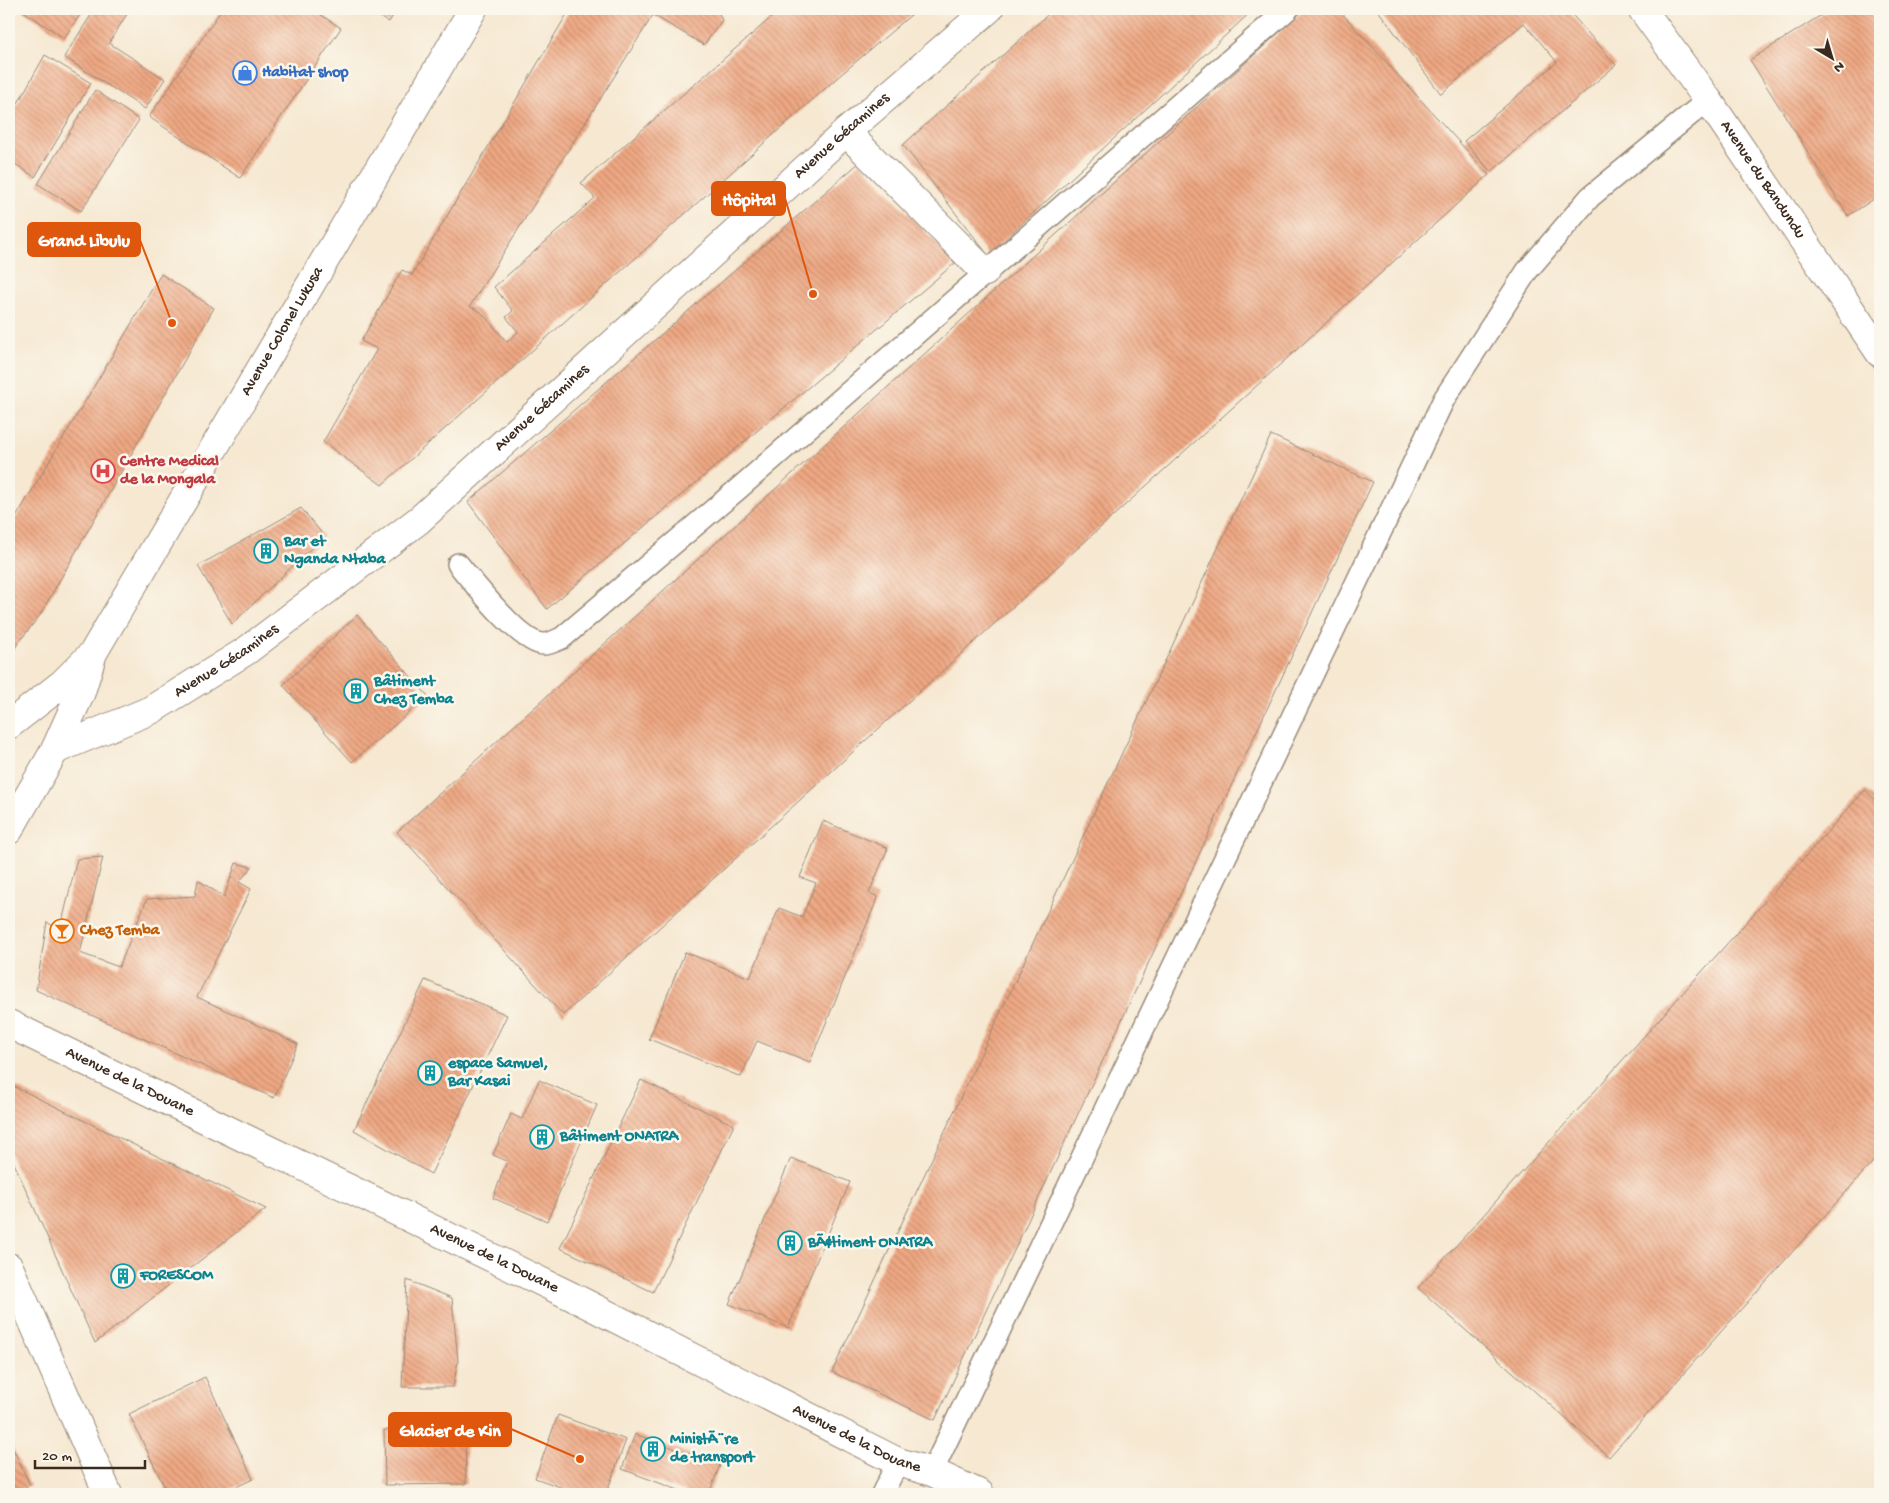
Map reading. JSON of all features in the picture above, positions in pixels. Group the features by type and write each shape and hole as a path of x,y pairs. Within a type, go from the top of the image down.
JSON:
{"street":[{"name":"Avenue Colonel Lukusa","path":"9,830 55,750 81,692 93,653 473,9"},
{"name":"Avenue Gécamines","path":"55,750 159,705 246,650 419,520 846,132 989,9"},
{"name":"Avenue du Bandundu","path":"1642,9 1708,100 1880,352"},
{"path":"846,132 985,272"},
{"name":"Avenue Colonel Lukusa","path":"9,725 63,683 93,653"},
{"name":"Avenue de la Douane","path":"9,1024 565,1293 898,1462 932,1472 980,1494"},
{"path":"9,1267 108,1494"}],"lane":[{"path":"458,564 505,618 532,641 545,644 562,638 738,489 1288,9"},
{"path":"932,1472 1444,400 1527,271 1590,197 1708,100"},
{"path":"882,1494 898,1462"}],"building":[{"path":"20,9 84,9 64,38"},
{"path":"95,9 130,9 109,43 165,79 145,109 64,57"},
{"name":"Habitat shop","path":"222,9 312,9 341,28 240,178 149,117"},
{"path":"365,9 397,9 389,22"},
{"path":"570,9 717,9 722,20 704,45 653,15 470,306 481,312 507,342 518,332 506,317 513,311 494,287 595,198 581,183 781,9 918,9 838,77 382,485 323,442 377,349 361,341 402,270 412,275"},
{"path":"1054,9 1254,9 988,255 903,145"},
{"path":"1305,9 1338,9 1489,175 563,1015 397,832"},
{"path":"1377,9 1567,9 1616,65 1491,172 1464,141 1557,62 1524,23 1441,94"},
{"path":"1831,9 1880,9 1880,195 1848,216 1750,60"},
{"path":"45,55 91,83 35,177 9,160 9,119"},
{"path":"95,90 139,120 81,211 38,184"},
{"path":"860,162 955,263 547,609 468,502"},
{"path":"161,274 214,308 40,615 9,655 9,529"},
{"path":"1271,435 1373,482 935,1420 832,1372"},
{"name":"Bar et Nganda Ntaba","path":"301,508 324,536 232,624 198,566"},
{"name":"Bâtiment Chez Temba","path":"357,615 428,696 352,762 283,685"},
{"path":"1865,790 1880,804 1880,1154 1609,1457 1418,1288"},
{"path":"823,821 888,848 869,893 878,897 810,1062 757,1041 741,1077 649,1039 685,952 750,978 779,908 802,917 816,883 800,877"},
{"path":"103,857 80,953 119,967 147,899 195,896 198,880 224,897 236,863 252,867 239,882 251,889 197,997 298,1044 274,1098 36,990 47,922 60,931 77,859"},
{"name":"espace Samuel, Bar Kasai","path":"425,980 507,1015 431,1174 354,1130"},
{"name":"Bâtiment ONATRA","path":"539,1080 597,1105 547,1221 493,1198 507,1161 493,1155 511,1114 522,1119"},
{"path":"641,1080 734,1125 653,1292 560,1248"},
{"name":"FORESCOM","path":"9,1084 266,1209 95,1343 9,1152"},
{"name":"BÃ¢timent ONATRA","path":"791,1158 850,1182 788,1328 729,1304"},
{"path":"407,1280 452,1298 458,1361 453,1387 402,1387"},
{"path":"205,1377 253,1479 221,1494 168,1494 129,1414"},
{"path":"558,1415 626,1440 606,1494 580,1494 535,1478"},
{"path":"465,1429 466,1484 385,1485 384,1430"},
{"name":"MinistÃ¨re de transport","path":"635,1434 720,1465 709,1494 689,1494 622,1469"},
{"path":"9,1440 30,1485 10,1494 9,1494"}],"place":[{"name":"Habitat shop","path":"245,73"},
{"name":"Hôpital","path":"813,294"},
{"name":"Grand Libulu","path":"172,323"},
{"name":"Centre Medical de la Mongala","path":"103,471"},
{"name":"Bar et Nganda Ntaba","path":"266,551"},
{"name":"Bâtiment Chez Temba","path":"356,691"},
{"name":"Chez Temba","path":"62,931"},
{"name":"espace Samuel, Bar Kasai","path":"430,1073"},
{"name":"Bâtiment ONATRA","path":"542,1137"},
{"name":"BÃ¢timent ONATRA","path":"790,1243"},
{"name":"FORESCOM","path":"123,1276"},
{"name":"MinistÃ¨re de transport","path":"653,1449"},
{"name":"Glacier de Kin","path":"580,1459"}]}
